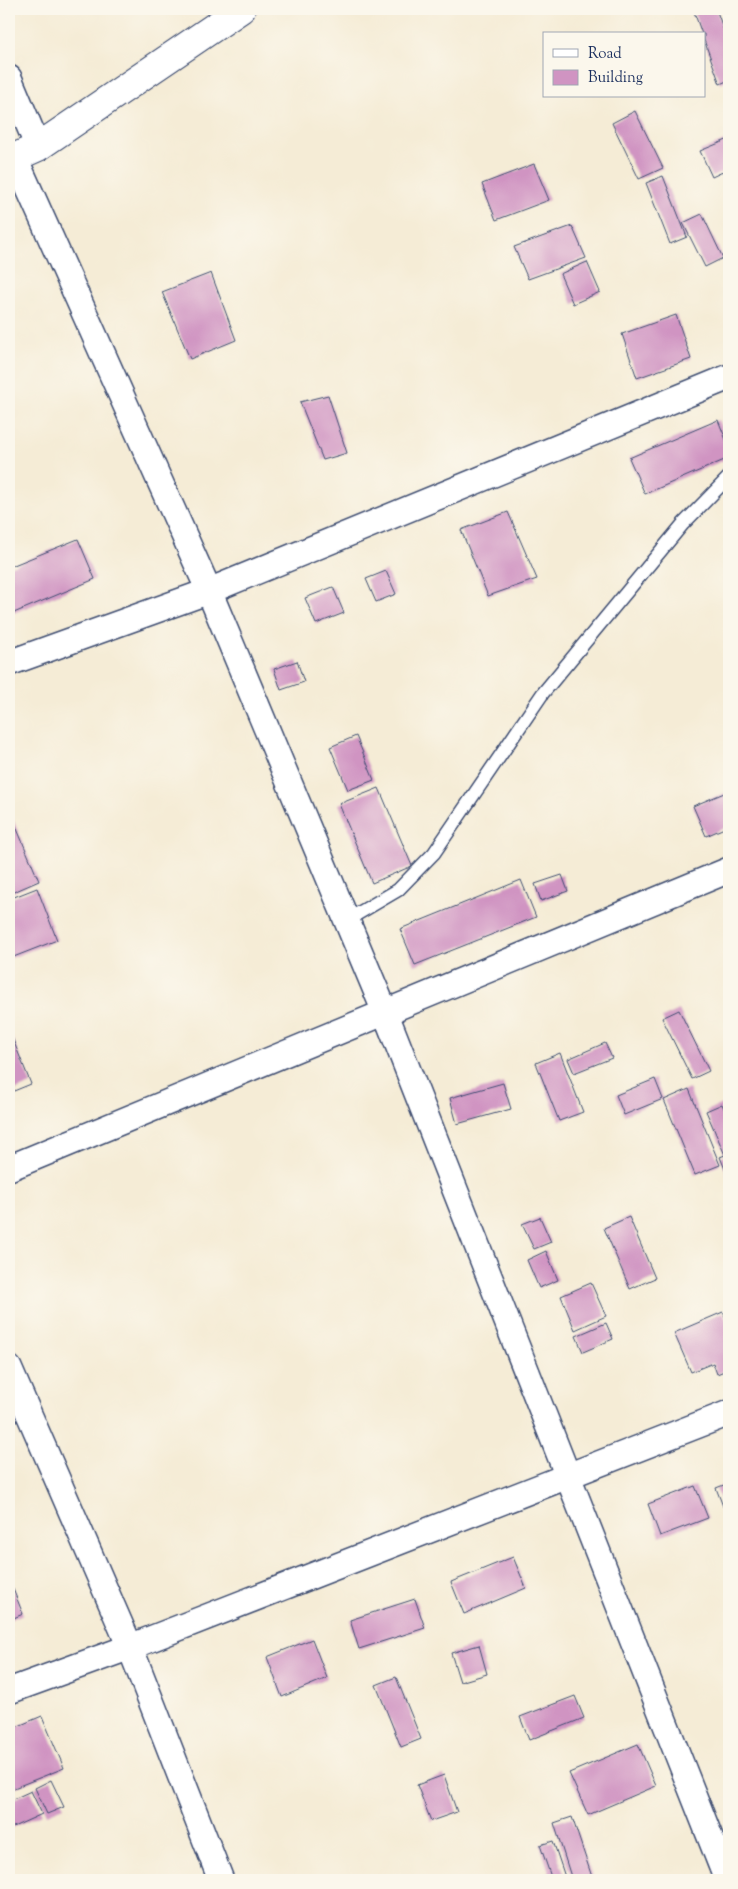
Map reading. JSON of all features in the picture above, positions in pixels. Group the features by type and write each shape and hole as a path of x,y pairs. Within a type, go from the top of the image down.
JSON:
{"street":[{"path":"21,155 241,9"},
{"path":"9,78 21,155 209,591 385,1012 727,1880"},
{"path":"9,663 209,591 729,377"},
{"path":"9,1168 729,870"},
{"path":"9,1368 130,1647 222,1880"},
{"path":"9,1692 130,1647 729,1414"}],"lane":[{"path":"347,920 398,890 434,853 543,693 683,524 729,477"}],"building":[{"path":"693,9 716,9 729,44 729,80 720,84 706,46 706,32 701,32"},
{"path":"635,111 663,168 639,179 612,123"},
{"path":"729,139 729,169 712,177 700,151"},
{"path":"534,164 549,200 496,220 482,184"},
{"path":"663,176 687,237 670,244 646,183"},
{"path":"702,214 723,258 705,267 683,223"},
{"path":"572,226 586,258 528,279 514,247"},
{"path":"587,262 600,292 573,304 560,274"},
{"path":"211,273 236,340 190,359 162,292"},
{"path":"676,315 691,359 637,378 622,334"},
{"path":"328,395 347,453 323,460 300,402"},
{"path":"718,420 729,447 729,458 645,494 629,458"},
{"path":"508,512 537,579 488,596 461,530"},
{"path":"78,539 95,579 9,615 9,567"},
{"path":"386,571 396,594 376,602 366,579"},
{"path":"333,587 344,613 316,624 305,598"},
{"path":"297,661 304,682 281,690 274,669"},
{"path":"356,736 374,780 348,790 330,747"},
{"path":"379,788 412,866 372,883 339,804"},
{"path":"729,791 729,826 706,836 693,806"},
{"path":"9,810 39,881 9,894"},
{"path":"562,875 568,891 541,901 535,884"},
{"path":"521,880 536,917 415,965 400,929"},
{"path":"37,888 57,940 11,958 9,952 9,899"},
{"path":"679,1010 709,1071 692,1079 662,1018"},
{"path":"9,1030 31,1084 9,1093"},
{"path":"605,1043 612,1058 574,1073 568,1059"},
{"path":"560,1053 583,1112 559,1121 536,1063"},
{"path":"655,1079 663,1099 624,1115 616,1095"},
{"path":"503,1083 511,1109 457,1124 450,1098"},
{"path":"689,1089 720,1165 695,1175 664,1100"},
{"path":"722,1104 729,1120 729,1179 720,1157 725,1155 706,1111"},
{"path":"540,1217 551,1242 534,1249 522,1224"},
{"path":"629,1217 655,1278 630,1289 604,1228"},
{"path":"546,1251 558,1280 539,1288 527,1260"},
{"path":"591,1283 606,1316 575,1330 561,1296"},
{"path":"723,1312 729,1326 729,1369 717,1374 713,1363 691,1372 674,1333"},
{"path":"606,1323 613,1339 583,1352 576,1336"},
{"path":"729,1483 729,1522 716,1488"},
{"path":"695,1486 708,1518 660,1536 648,1504"},
{"path":"513,1557 526,1588 464,1614 451,1582"},
{"path":"9,1579 23,1614 9,1620"},
{"path":"415,1599 425,1628 359,1649 350,1620"},
{"path":"312,1639 327,1678 282,1697 267,1657"},
{"path":"479,1645 487,1674 460,1682 451,1653"},
{"path":"396,1677 421,1739 401,1747 376,1685"},
{"path":"575,1696 584,1718 529,1740 520,1717"},
{"path":"42,1716 64,1768 9,1790 9,1730"},
{"path":"638,1744 656,1786 588,1815 569,1773"},
{"path":"444,1775 457,1812 431,1821 417,1785"},
{"path":"51,1780 64,1807 47,1814 35,1788"},
{"path":"31,1791 42,1814 9,1829 9,1801"},
{"path":"572,1817 593,1880 572,1880 554,1823"},
{"path":"553,1841 566,1880 552,1880 540,1845"}]}
